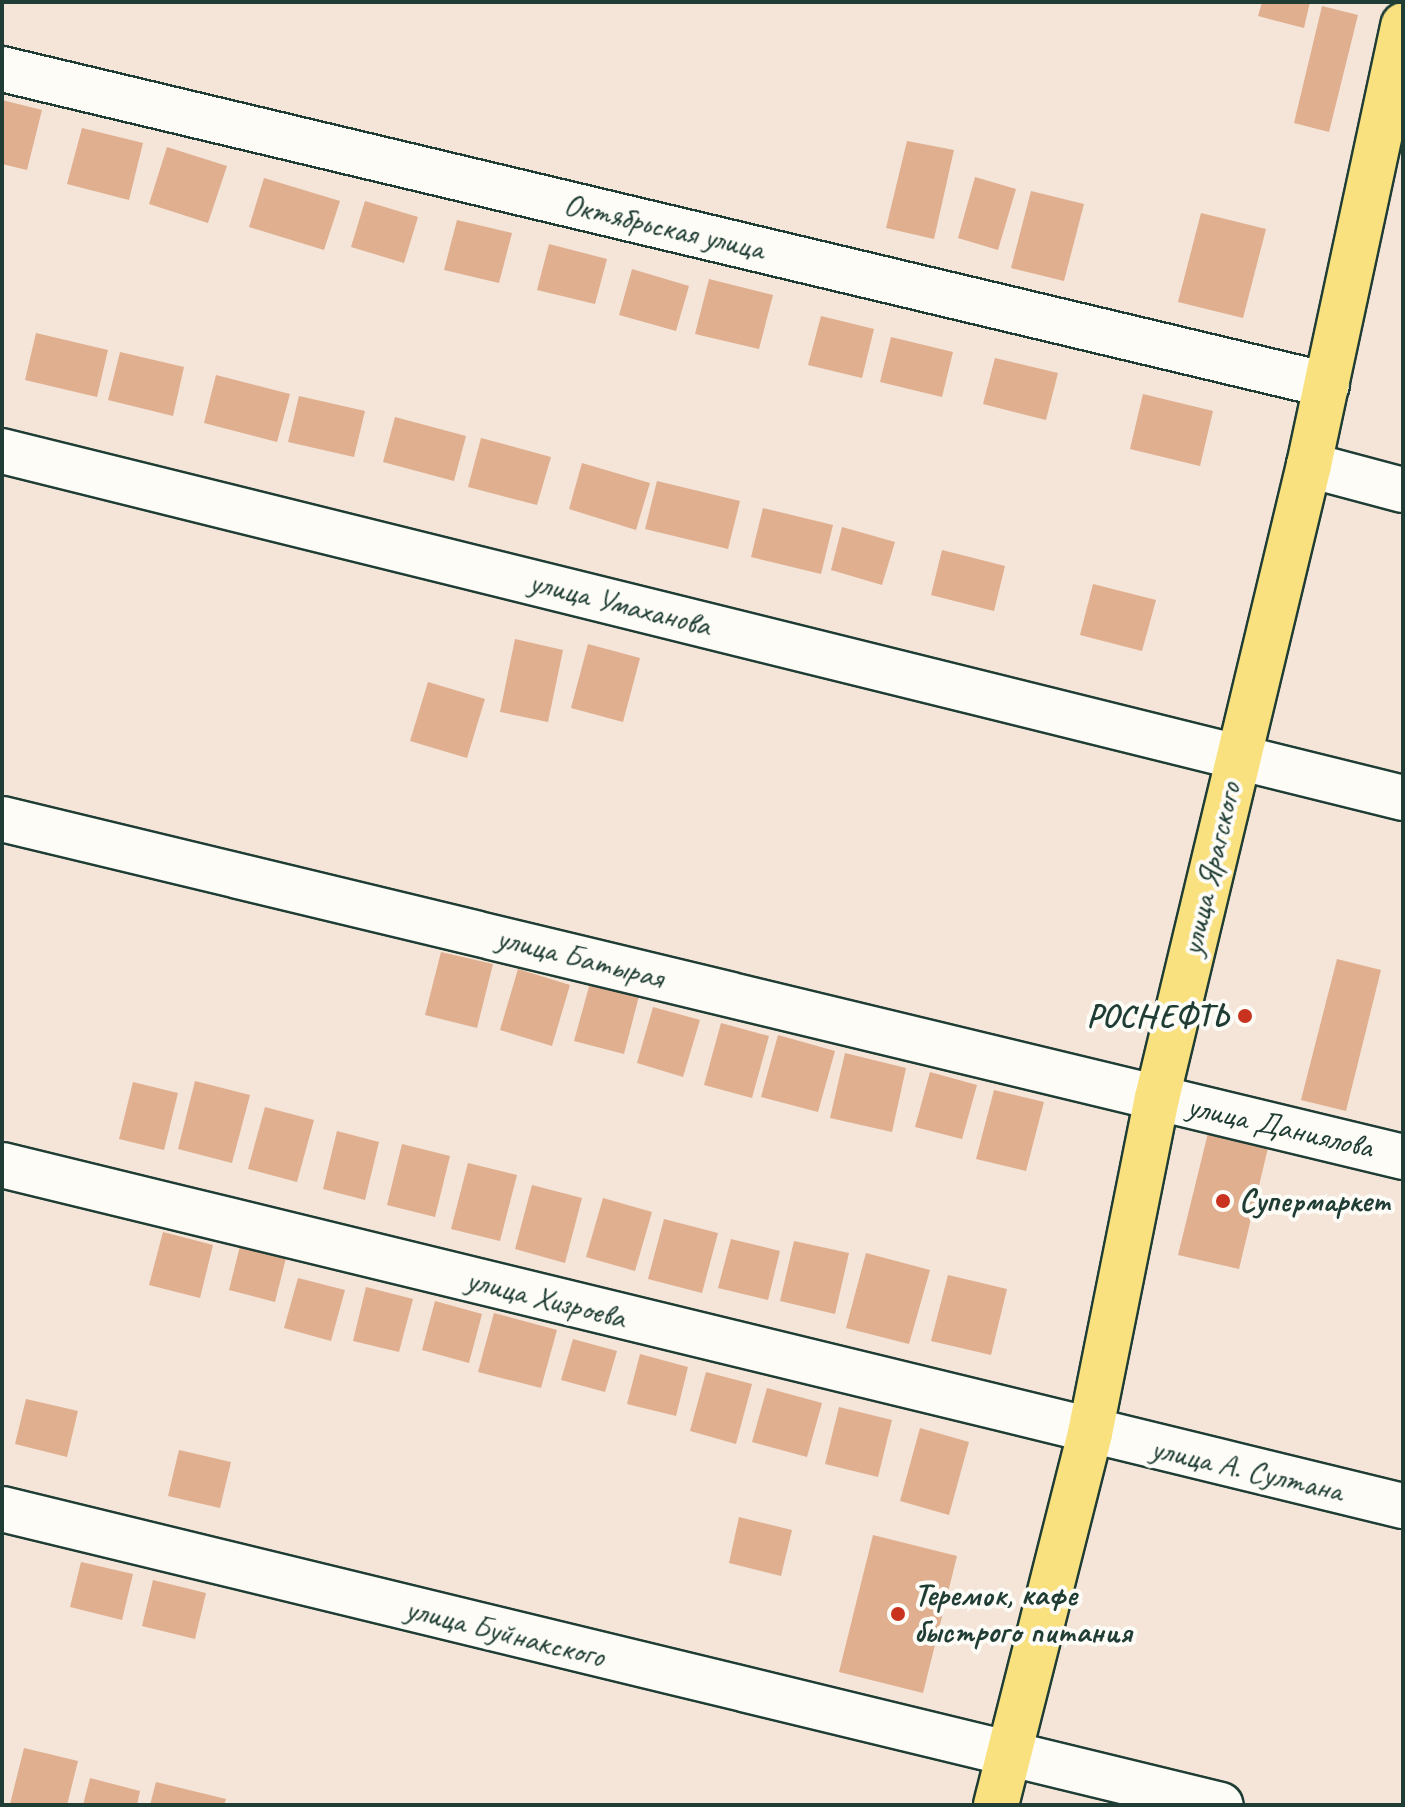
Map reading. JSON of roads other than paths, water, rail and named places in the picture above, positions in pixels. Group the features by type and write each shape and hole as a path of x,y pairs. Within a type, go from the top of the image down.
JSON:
{"main road":[{"name":"улица Ярагского","path":"996,1805 1090,1433 1157,1098 1237,757 1327,385 1389,151 1403,25"}],"street":[{"name":"Октябрьская улица","path":"2,69 1327,385"},
{"name":"улица Умаханова","path":"2,451 1403,798"},
{"path":"1309,465 1403,490"},
{"name":"улица Батырая","path":"2,819 1157,1098"},
{"name":"улица Даниялова","path":"1157,1098 1403,1157"},
{"name":"улица Хизроева","path":"2,1165 1090,1433"},
{"name":"улица А. Султана","path":"1090,1433 1403,1506"},
{"name":"улица Буйнакского","path":"2,1509 1008,1757 1221,1805"}],"place":[{"name":"РОСНЕФТЬ","path":"1245,1016"},
{"name":"Супермаркет","path":"1223,1201"},
{"name":"Теремок, кафе быстрого питания","path":"898,1614"}]}
